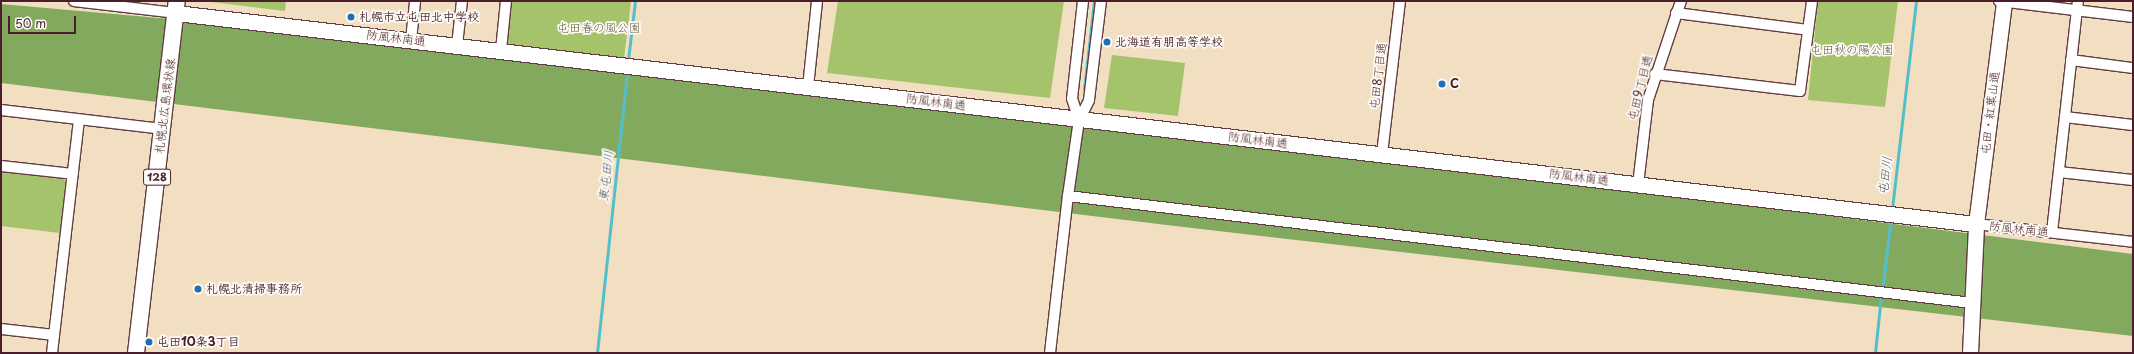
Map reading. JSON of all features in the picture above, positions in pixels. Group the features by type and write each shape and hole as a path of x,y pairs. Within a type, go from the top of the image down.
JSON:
{"main road":[{"name":"札幌北広島環状線","path":"136,353 177,7"}],"street":[{"path":"74,1 177,7"},
{"path":"411,40 415,1"},
{"path":"457,45 462,1"},
{"path":"500,50 506,1"},
{"path":"808,87 817,1"},
{"path":"1079,120 1072,99 1083,1"},
{"path":"1050,353 1068,196 1079,120 1089,100 1101,1"},
{"name":"屯田8丁目通","path":"1382,154 1400,1"},
{"name":"屯田9丁目通","path":"1638,184 1642,136 1655,74 1681,1"},
{"path":"1655,74 1800,91 1812,1"},
{"path":"2002,1 2077,6 2133,17"},
{"name":"屯田・紅葉山通","path":"1970,353 1976,224 2002,1"},
{"path":"2052,232 2077,6"},
{"name":"防風林南通","path":"177,7 411,40 1079,120 2133,242"},
{"path":"1676,13 1808,30"},
{"path":"2071,60 2133,68"},
{"path":"1,110 79,120 162,128"},
{"path":"2065,117 2133,125"},
{"path":"52,353 74,174 79,120"},
{"path":"1,166 74,174"},
{"path":"2059,172 2133,180"},
{"path":"1068,196 1972,303"},
{"path":"1,329 54,335"}],"green space":[{"path":"203,1 286,1 285,11"},
{"name":"屯田春の風公園","path":"512,1 631,1 624,59 507,45"},
{"path":"838,1 1064,1 1050,98 827,73"},
{"name":"屯田秋の陽公園","path":"1818,1 1898,1 1885,107 1808,100"},
{"path":"1,4 215,23 1246,143 2133,254 2133,336 1175,226 1,83"},
{"path":"1112,55 1185,63 1178,116 1104,108"},
{"path":"1,172 63,178 66,182 60,233 1,226"}],"waterway":[{"name":"東屯田川","path":"628,60 635,1"},
{"path":"1084,90 1094,1"},
{"name":"屯田川","path":"1892,209 1916,1"},
{"name":"東屯田川","path":"597,353 627,71"},
{"name":"屯田川","path":"1882,291 1891,218"},
{"name":"屯田川","path":"1875,353 1881,296"}],"place":[{"name":"札幌市立屯田北中学校","path":"351,17"},
{"name":"北海道有朋高等学校","path":"1107,42"},
{"name":"C","path":"1442,84"},
{"name":"札幌北清掃事務所","path":"198,289"},
{"name":"屯田10条3丁目","path":"149,342"}]}
